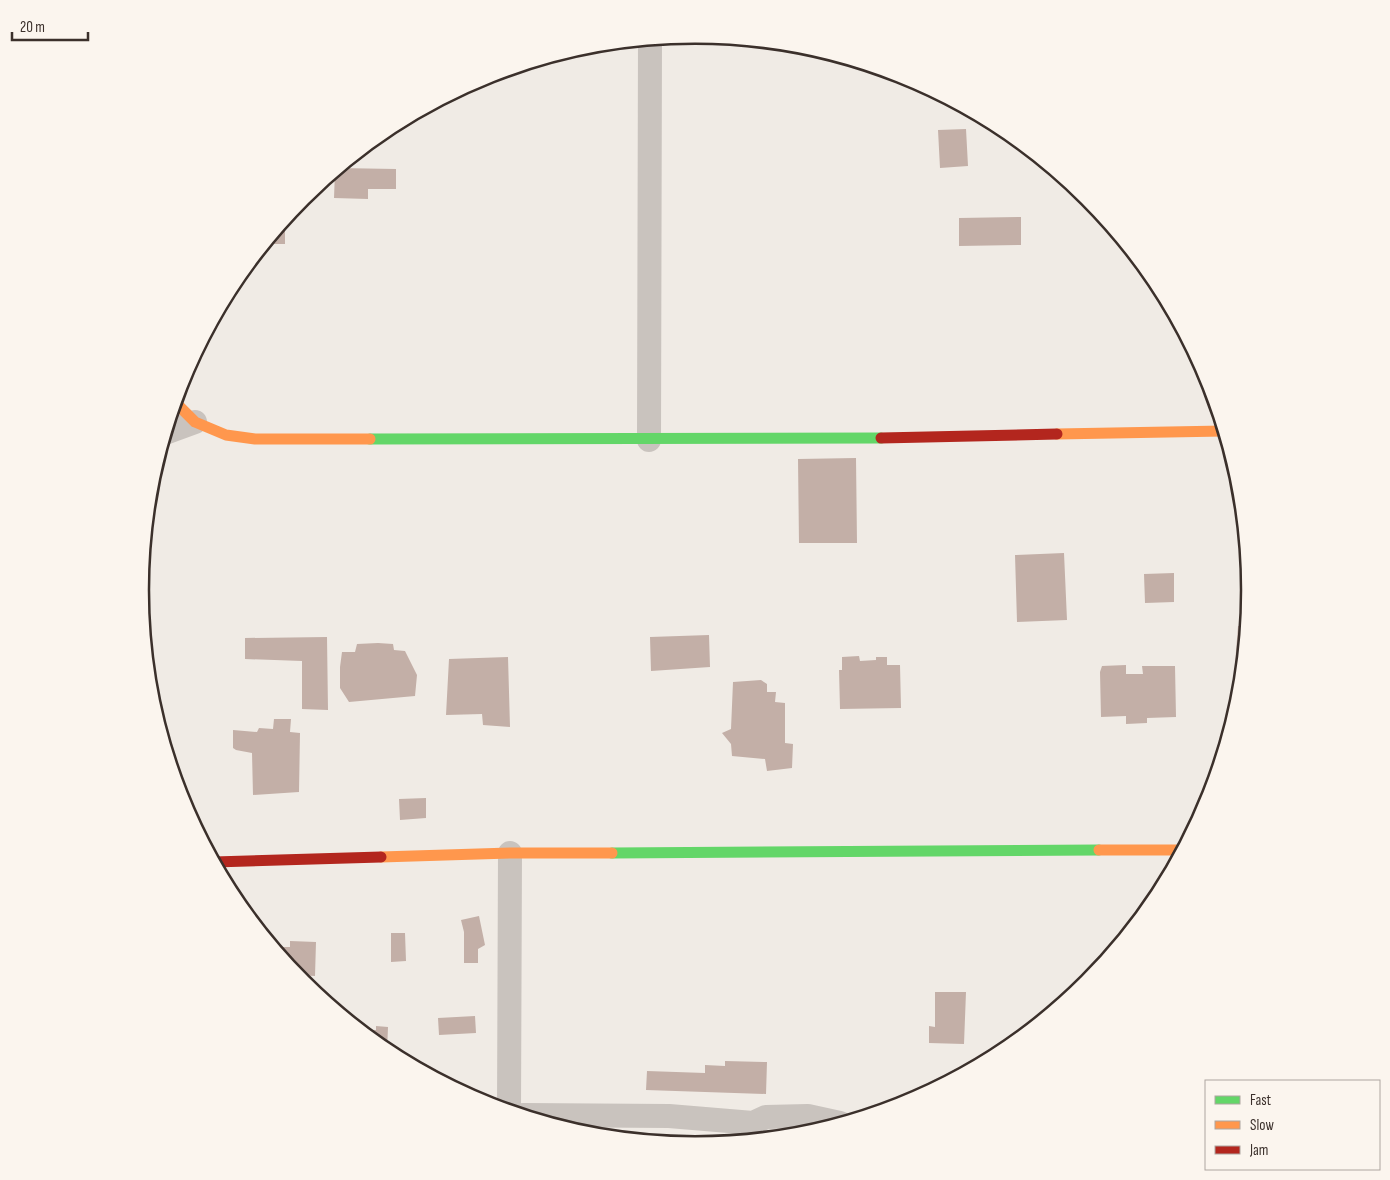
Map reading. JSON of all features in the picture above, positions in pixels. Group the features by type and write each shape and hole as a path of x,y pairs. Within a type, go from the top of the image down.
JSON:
{"street":[{"path":"649,440 650,46"},
{"path":"180,407 195,422 226,435 255,439 820,439 1217,431"},
{"path":"173,430 195,422"},
{"path":"221,862 510,854 1175,850"},
{"path":"508,1103 510,854"},
{"path":"545,1115 669,1116 747,1132 766,1118 808,1116 827,1120"}],"building":[{"path":"966,129 968,166 940,168 938,130"},
{"path":"348,168 396,169 396,189 368,189 368,199 334,198 335,179"},
{"path":"1021,217 1021,245 959,246 959,218"},
{"path":"285,229 285,244 273,244"},
{"path":"856,458 857,543 799,543 798,459"},
{"path":"1064,553 1067,620 1017,622 1015,555"},
{"path":"1174,573 1174,602 1145,603 1144,574"},
{"path":"1238,626 1240,626 1237,661 1235,664"},
{"path":"709,635 710,667 651,671 650,637"},
{"path":"327,637 328,710 302,709 302,661 245,659 245,638"},
{"path":"357,644 393,644 394,650 405,651 417,675 415,696 349,702 340,688 342,652 355,652"},
{"path":"859,656 860,661 876,660 876,657 887,657 887,665 900,665 901,708 840,709 839,670 842,670 842,657"},
{"path":"508,657 510,727 483,725 482,714 446,715 449,659"},
{"path":"1126,665 1126,674 1143,674 1142,666 1175,666 1176,717 1147,718 1147,723 1126,724 1126,716 1101,717 1100,672 1102,666"},
{"path":"761,680 767,684 767,692 776,692 775,702 785,703 785,743 793,744 792,768 767,771 765,759 732,756 731,744 722,733 731,729 733,682"},
{"path":"274,719 291,719 290,732 300,733 299,792 253,795 252,753 233,748 233,730 257,732 259,728 273,729"},
{"path":"426,798 426,818 400,820 399,799"},
{"path":"479,916 485,945 478,949 478,963 464,963 464,932 461,920"},
{"path":"391,933 405,933 406,961 391,962"},
{"path":"290,941 316,942 315,976 309,976 282,947 290,947"},
{"path":"935,992 966,992 964,1044 929,1043 929,1026 935,1027"},
{"path":"475,1016 476,1033 439,1035 438,1018"},
{"path":"376,1026 388,1027 387,1041 372,1030 376,1030"},
{"path":"725,1061 767,1062 766,1094 646,1090 647,1071 705,1073 705,1065 725,1066"}],"traffic: fast":[{"path":"370,439 881,438"},
{"path":"612,853 1099,850"}],"traffic: slow":[{"path":"180,407 195,422 226,435 255,439 370,439"},
{"path":"1057,434 1217,431"},
{"path":"1099,850 1175,850"},
{"path":"381,857 510,853 612,853"}],"traffic: jam":[{"path":"881,438 1057,434"},
{"path":"221,862 381,857"}]}
